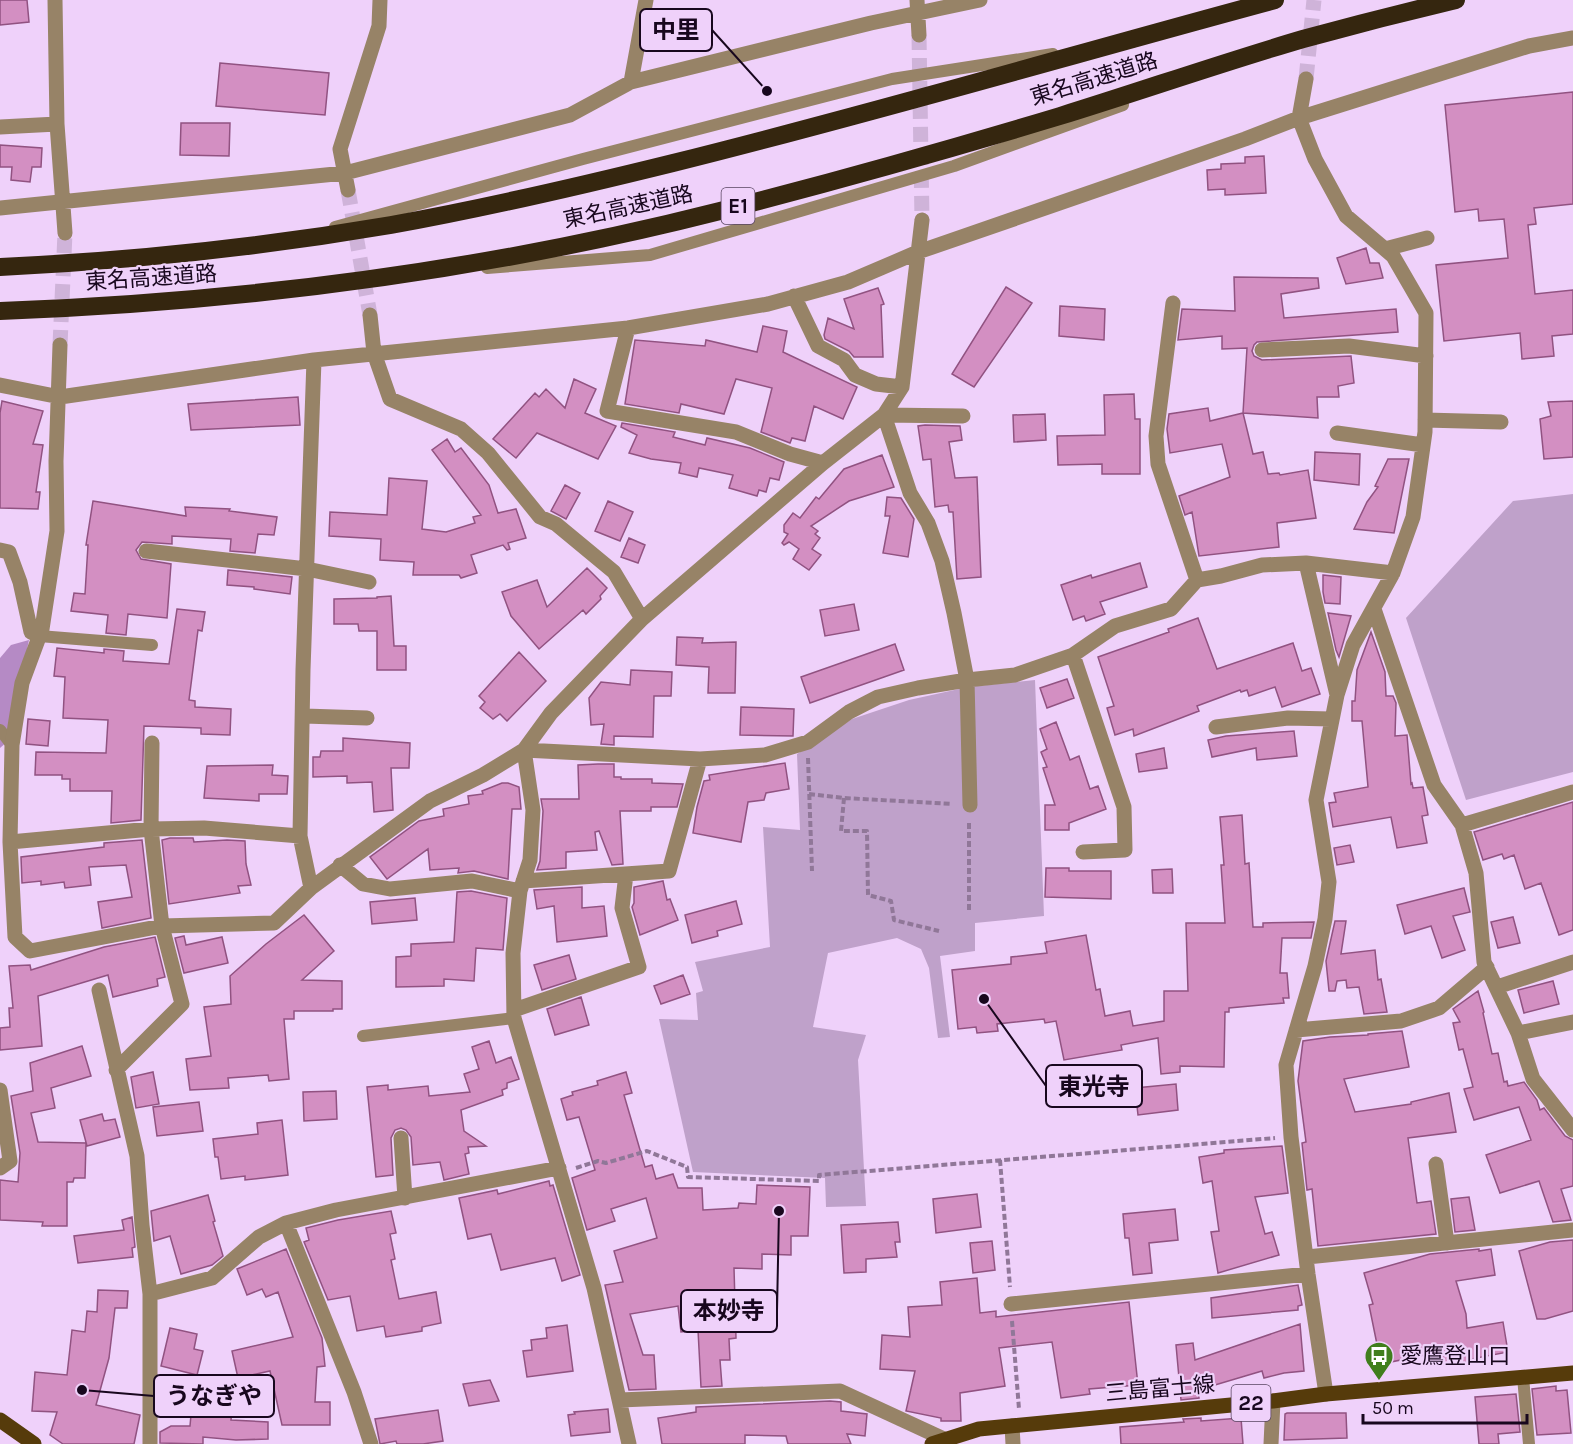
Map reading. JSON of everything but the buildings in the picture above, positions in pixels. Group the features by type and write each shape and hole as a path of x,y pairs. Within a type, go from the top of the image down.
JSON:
{"highway":[{"name":"東名高速道路","path":"0,267 66,264 279,242 392,224 552,192 765,140 1275,0"},
{"name":"東名高速道路","path":"0,311 183,300 297,290 405,275 580,243 718,211 1058,117 1302,40 1456,0"}],"main road":[{"name":"三島富士線","path":"938,1442 979,1429 1326,1394 1573,1373"},
{"path":"0,1420 34,1444"}],"street":[{"path":"55,0 57,124 65,233"},
{"path":"348,190 340,149 379,26 380,0"},
{"path":"631,82 646,0"},
{"path":"0,208 345,173 570,115 631,82 871,23 917,7 980,0"},
{"path":"917,7 919,35"},
{"path":"0,386 60,397 314,360 628,328 768,304 848,282 918,252 1245,139 1299,118 1529,46 1573,38"},
{"path":"1306,79 1299,118 1316,159 1346,216 1393,256 1426,313 1425,420 1413,517 1393,573 1353,645 1331,719 1316,800 1329,882 1325,919 1315,966 1287,1065 1291,1137 1326,1394"},
{"path":"0,127 57,124"},
{"path":"60,345 56,461 57,531 39,636 22,683 6,749 10,842 8,938 30,951 162,926 274,923 311,888 340,865 430,801 483,775 524,750 550,713 642,618 823,463 884,415 902,387 922,220"},
{"path":"1385,249 1427,238"},
{"path":"794,296 818,346 844,360 855,375 876,384 902,387"},
{"path":"1173,303 1156,436 1158,464 1197,580"},
{"path":"370,315 374,353 390,399 460,429 488,453 540,517 556,524 614,572 642,618"},
{"path":"628,328 607,411 736,432 790,454 823,463"},
{"path":"1263,350 1349,346 1425,356"},
{"path":"311,888 300,836 304,716 303,670 314,360"},
{"path":"884,415 963,416"},
{"path":"884,415 910,493 928,523 942,561 954,613 967,680 969,805"},
{"path":"1425,420 1501,422"},
{"path":"1337,433 1423,445"},
{"path":"0,550 9,552 20,582 31,632 39,636"},
{"path":"147,551 307,569 369,582"},
{"path":"1306,563 1337,695"},
{"path":"524,750 700,759 765,755 808,742 849,712 878,697 967,680 1015,675 1073,655 1115,626 1171,609 1197,580 1262,565 1306,563 1393,573"},
{"path":"1374,609 1434,785 1462,825 1476,873 1484,962 1518,1033 1533,1079 1573,1130"},
{"path":"1073,655 1124,807 1125,850 1083,852"},
{"path":"304,716 367,718"},
{"path":"1216,727 1288,718 1331,719"},
{"path":"116,1070 182,1004 162,926 151,829 152,743"},
{"path":"524,750 533,810 530,860 522,886 513,953 514,1014 594,1288 629,1444"},
{"path":"340,865 363,884 390,889 472,880 522,886 626,874 669,872 700,759"},
{"path":"1462,825 1573,792"},
{"path":"10,842 151,829 204,828 300,836"},
{"path":"514,1014 639,967 622,908 626,874"},
{"path":"1497,987 1573,962"},
{"path":"1296,1030 1401,1021 1439,1008 1487,967"},
{"path":"99,990 137,1156 150,1294 150,1444"},
{"path":"1518,1033 1573,1022"},
{"path":"0,1089 10,1161 0,1168"},
{"path":"401,1137 405,1198"},
{"path":"1436,1164 1447,1243"},
{"path":"150,1294 212,1278 259,1237 286,1223 336,1210 560,1171"},
{"path":"286,1223 354,1392 371,1444"},
{"path":"1306,1257 1573,1230"},
{"path":"1011,1304 1308,1275"},
{"path":"620,1400 840,1391 938,1442"},
{"path":"1271,1444 1274,1401"},
{"path":"1012,1426 1013,1444"}],"lane":[{"path":"405,275 650,255 954,166 1302,40"},
{"path":"279,242 571,162 892,79 1107,45"},
{"path":"39,636 152,645"},
{"path":"0,729 6,749"},
{"path":"363,1036 514,1014"},
{"path":"1523,1377 1529,1444"}],"path":[{"path":"808,742 812,871"},
{"path":"809,794 969,805 969,910"},
{"path":"844,798 841,831 867,831 868,895 891,901 894,920 939,931"},
{"path":"560,1171 598,1161 606,1163 647,1151 687,1167 688,1177 819,1182 819,1175 1291,1137"}],"shaded area":[{"path":"1573,494 1573,772 1466,800 1406,618 1513,501"},
{"path":"29,640 8,741 0,748 0,658 11,645"},
{"path":"1035,680 1044,916 975,923 975,951 940,956 950,1037 938,1038 929,968 921,949 897,938 828,953 813,1027 866,1035 858,1060 866,1206 826,1207 825,1178 693,1172 659,1019 698,1020 696,993 703,991 695,962 770,947 763,827 800,830 797,754 852,719 909,700 968,687"}],"tunnel":[{"path":"1306,79 1314,0"},
{"path":"919,35 922,220"},
{"path":"348,190 370,315"},
{"path":"60,345 65,233"}],"place":[{"name":"中里","path":"767,91"},
{"name":"東光寺","path":"984,999"},
{"name":"本妙寺","path":"779,1211"},
{"name":"愛鷹登山口","path":"1379,1382"},
{"name":"うなぎや","path":"82,1390"}]}
